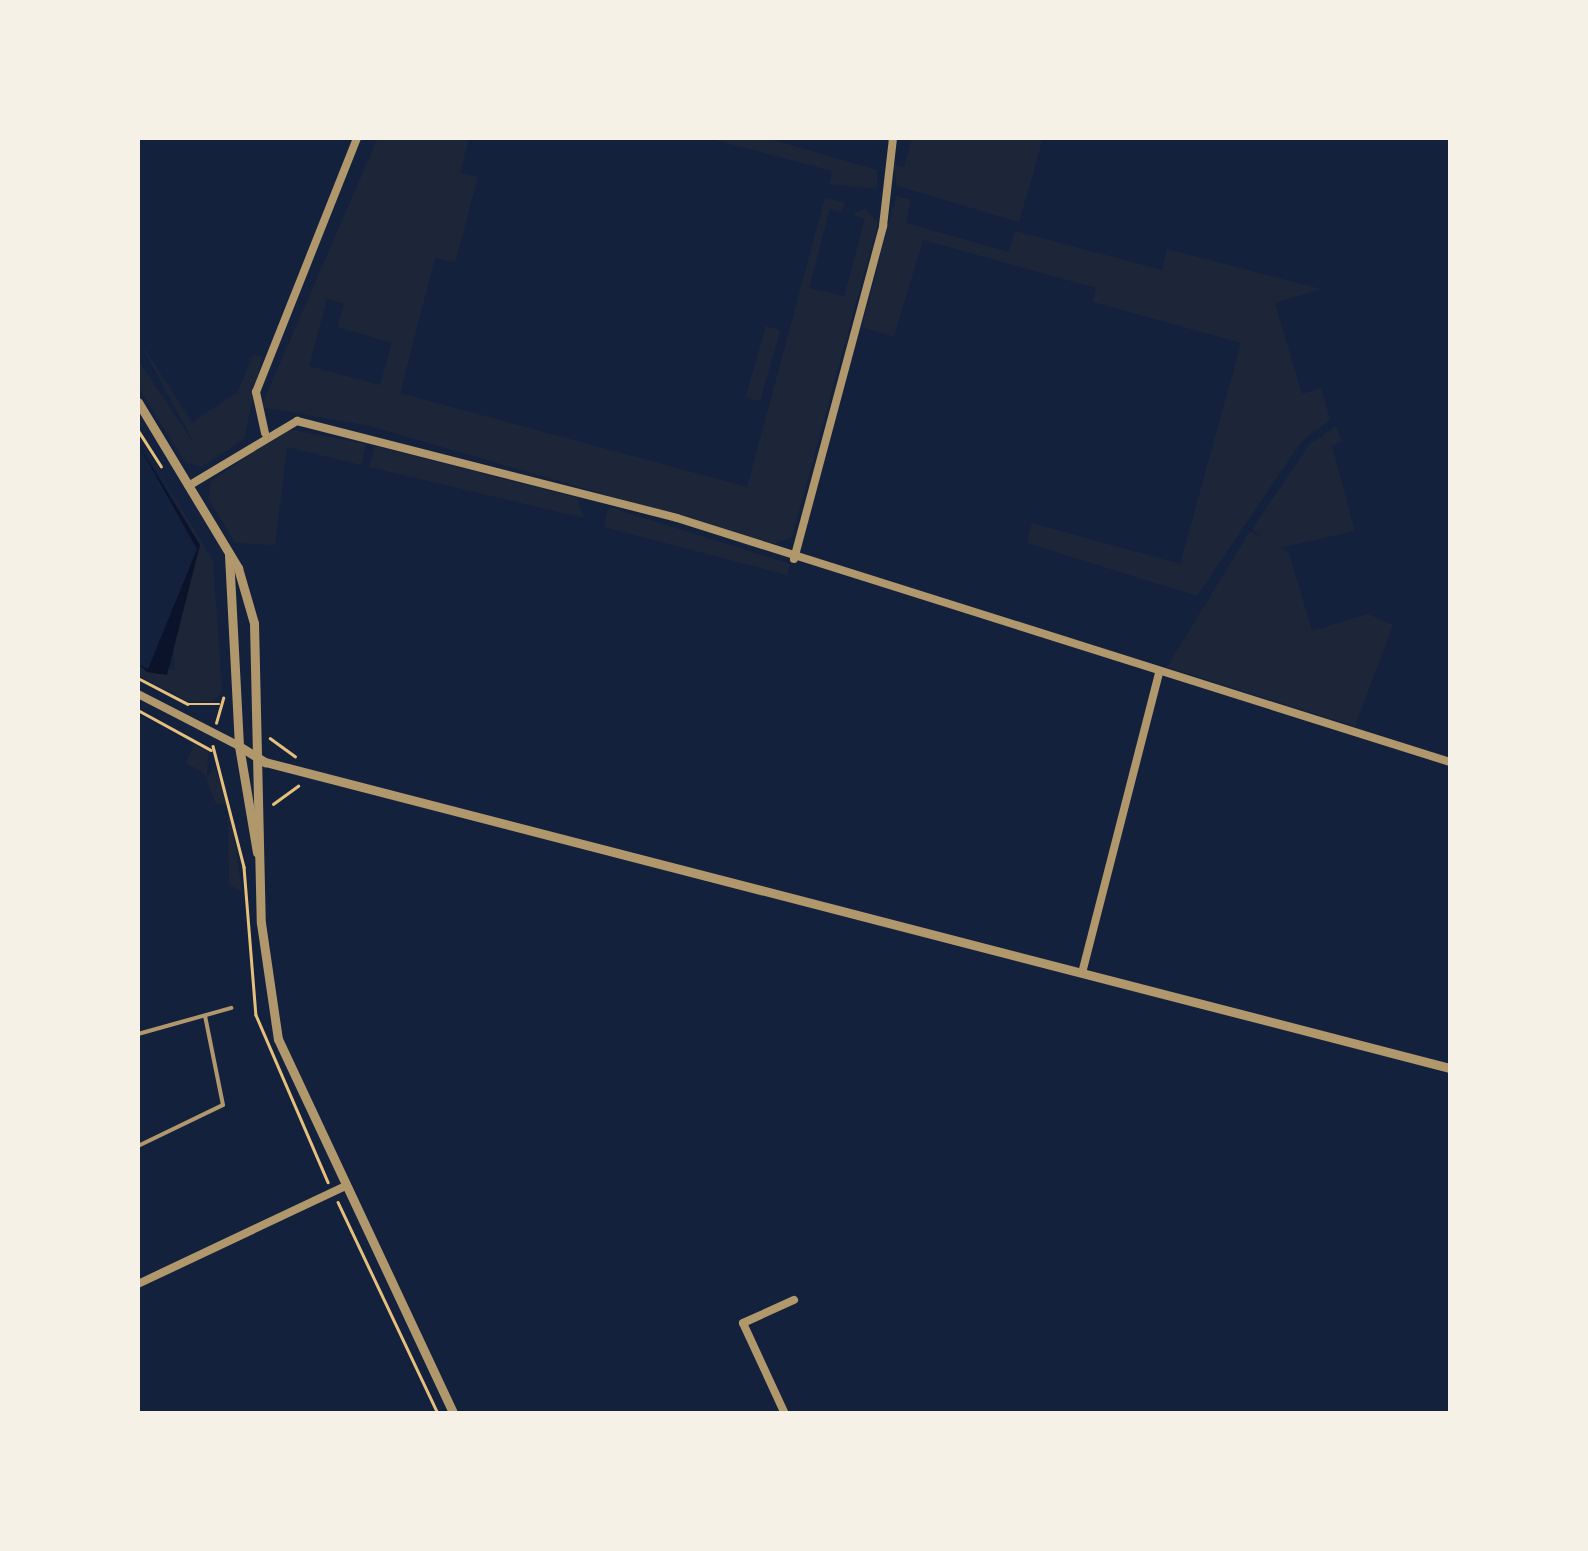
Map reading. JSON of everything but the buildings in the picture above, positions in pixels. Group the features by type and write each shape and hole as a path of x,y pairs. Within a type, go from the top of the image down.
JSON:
{"street":[{"path":"265,433 256,392 357,138"},
{"path":"794,559 883,226 894,138"},
{"path":"138,402 229,552 257,643 259,860"},
{"path":"190,485 282,422 326,427 676,518 794,559 1450,762"},
{"path":"229,552 240,746 259,860 272,1020 454,1414"},
{"path":"1082,972 1160,674"},
{"path":"138,694 260,758 322,776 1450,1068"},
{"path":"138,1284 347,1185"},
{"path":"785,1414 742,1324 794,1300"}],"lane":[{"path":"138,1034 232,1008"},
{"path":"138,1146 223,1105 204,1016"}],"path":[{"path":"138,430 168,478"},
{"path":"138,678 188,704 237,703"},
{"path":"218,704 225,690"},
{"path":"138,710 212,750"},
{"path":"261,803 322,776 312,760 277,749 269,721"}],"shaded area":[{"path":"378,138 469,138 460,172 478,177 455,263 435,258 400,393 747,487 825,198 845,203 842,212 830,209 809,288 844,296 865,219 853,215 865,208 878,223 792,537 775,544 370,426 261,407","holes":["327,299 344,304 337,327 392,343 380,385 309,366"]},
{"path":"707,138 767,138 877,170 877,189 829,184 832,171"},
{"path":"912,138 1043,138 1019,222 897,186 893,164 904,167"},
{"path":"896,196 911,200 906,223 1009,252 1015,231 1162,270 1167,249 1321,289 1275,303 1302,394 1321,388 1330,420 1301,442 1197,596 1027,543 1032,523 1180,564 1241,343 1093,302 1096,288 923,240 894,337 862,327"},
{"path":"766,326 780,330 760,401 746,397"},
{"path":"138,339 192,422 238,392 253,354 262,357 244,439 202,467 186,463 138,387 138,360 195,445"},
{"path":"1336,426 1342,442 1332,446 1355,531 1275,549 1252,529 1310,444"},
{"path":"288,429 366,444 361,465 287,447 275,545 235,543 208,498 211,481"},
{"path":"138,437 213,561 222,691 214,701 189,702 138,675 138,667 175,670 173,639 200,545"},
{"path":"138,444 200,545 167,675 147,672 138,664 148,669 197,549"},
{"path":"375,446 577,498 584,518 369,467"},
{"path":"609,507 790,564 787,575 604,527"},
{"path":"1250,531 1289,553 1312,631 1368,614 1393,625 1355,726 1167,667"},
{"path":"194,744 208,752 207,779 214,767 229,802 242,892 229,884 228,805 216,804 204,773 186,763"}]}
